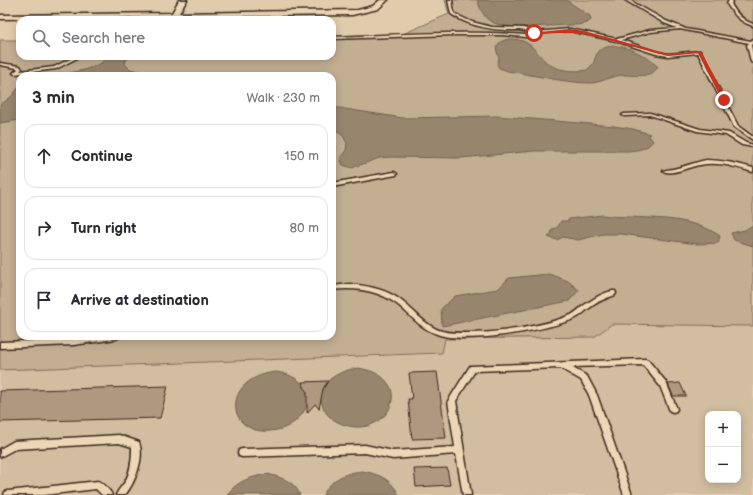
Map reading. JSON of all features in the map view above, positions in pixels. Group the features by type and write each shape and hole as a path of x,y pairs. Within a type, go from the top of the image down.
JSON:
{"street":[{"path":"174,15 183,0"},
{"path":"0,16 357,12 379,6 384,0"}],"lane":[{"path":"450,0 452,13 461,19 488,27 522,29 534,33"},
{"path":"627,0 665,22 682,29 752,41 749,45 753,62"},
{"path":"731,0 729,4 734,14 746,23 753,26"},
{"path":"610,42 650,31 682,29"},
{"path":"336,38 394,37 448,33 526,36 534,33 570,30 617,40 656,53 668,55 699,52 736,127 753,139"},
{"path":"27,72 56,68 71,60"},
{"path":"0,64 19,67 20,69 16,72"},
{"path":"624,115 650,114 699,130 727,134 744,144 753,146"},
{"path":"666,171 674,172 697,163 714,161 753,170"},
{"path":"336,183 394,174"},
{"path":"336,287 378,291 391,295 428,327 441,333 470,335 526,329 560,322 575,316 598,298 613,293"},
{"path":"0,345 58,343 83,340"},
{"path":"467,495 452,401 473,368 645,362 663,384 674,409"},
{"path":"561,365 584,378 593,396 628,495"},
{"path":"0,453 14,445 119,439 136,445 137,462 128,486 120,495"},
{"path":"242,453 365,449 393,455 460,450"},
{"path":"8,495 98,485 108,495"}],"shaded area":[{"path":"445,0 753,0 753,326 612,324 594,337 445,339 442,353 0,370 0,40 16,40 16,60 336,60 336,36 398,36 449,14"},
{"path":"477,0 566,0 590,16 591,20 587,23 577,25 532,27 508,26 490,21 485,17"},
{"path":"508,39 526,42 545,61 559,69 576,71 587,70 593,64 598,51 613,46 625,47 637,52 649,59 658,67 655,71 647,75 619,75 592,83 568,81 508,71 499,68 497,64 499,59 496,48 500,42"},
{"path":"103,60 126,60 125,64 130,69 143,72 74,72 102,63"},
{"path":"16,91 16,121 0,123 0,105 11,97"},
{"path":"336,108 403,118 497,116 614,126 650,134 648,135 653,141 651,144 639,150 629,151 534,151 461,158 391,157 379,158 352,168 343,165 340,158 346,150 347,143 343,136 336,130"},
{"path":"602,215 678,221 707,229 720,236 718,243 697,244 621,234 603,234 578,240 563,237 557,240 548,237 551,235 552,230 558,227 561,221"},
{"path":"753,225 753,246 734,240 731,233 745,230"},
{"path":"549,274 568,281 579,290 569,301 442,326 441,309 455,296 498,289 509,278"},
{"path":"612,324 753,326 753,495 0,495 0,370 441,354 445,339 594,337"},
{"path":"358,368 377,374 388,383 392,394 391,405 385,415 374,423 361,427 345,425 331,418 322,405 321,396 327,382 333,377 340,373"},
{"path":"276,372 288,375 300,381 307,391 307,405 300,417 285,428 263,431 249,427 240,419 236,408 237,397 244,386 257,377"},
{"path":"362,471 384,478 396,489 399,495 323,495 326,489 334,481 349,473"},
{"path":"267,474 282,478 291,483 298,490 300,495 227,495 235,486 244,480"}],"building":[{"path":"437,372 446,438 412,439 408,399 412,399 409,373"},
{"path":"328,381 323,389 319,409 315,404 307,413 307,393 302,382"},
{"path":"680,383 686,396 673,396 668,384"},
{"path":"168,386 160,418 0,422 0,391"},
{"path":"447,468 450,485 416,487 414,469"}],"route":[{"path":"534,33 570,30 617,40 656,53 668,55 699,52 724,100"}]}
